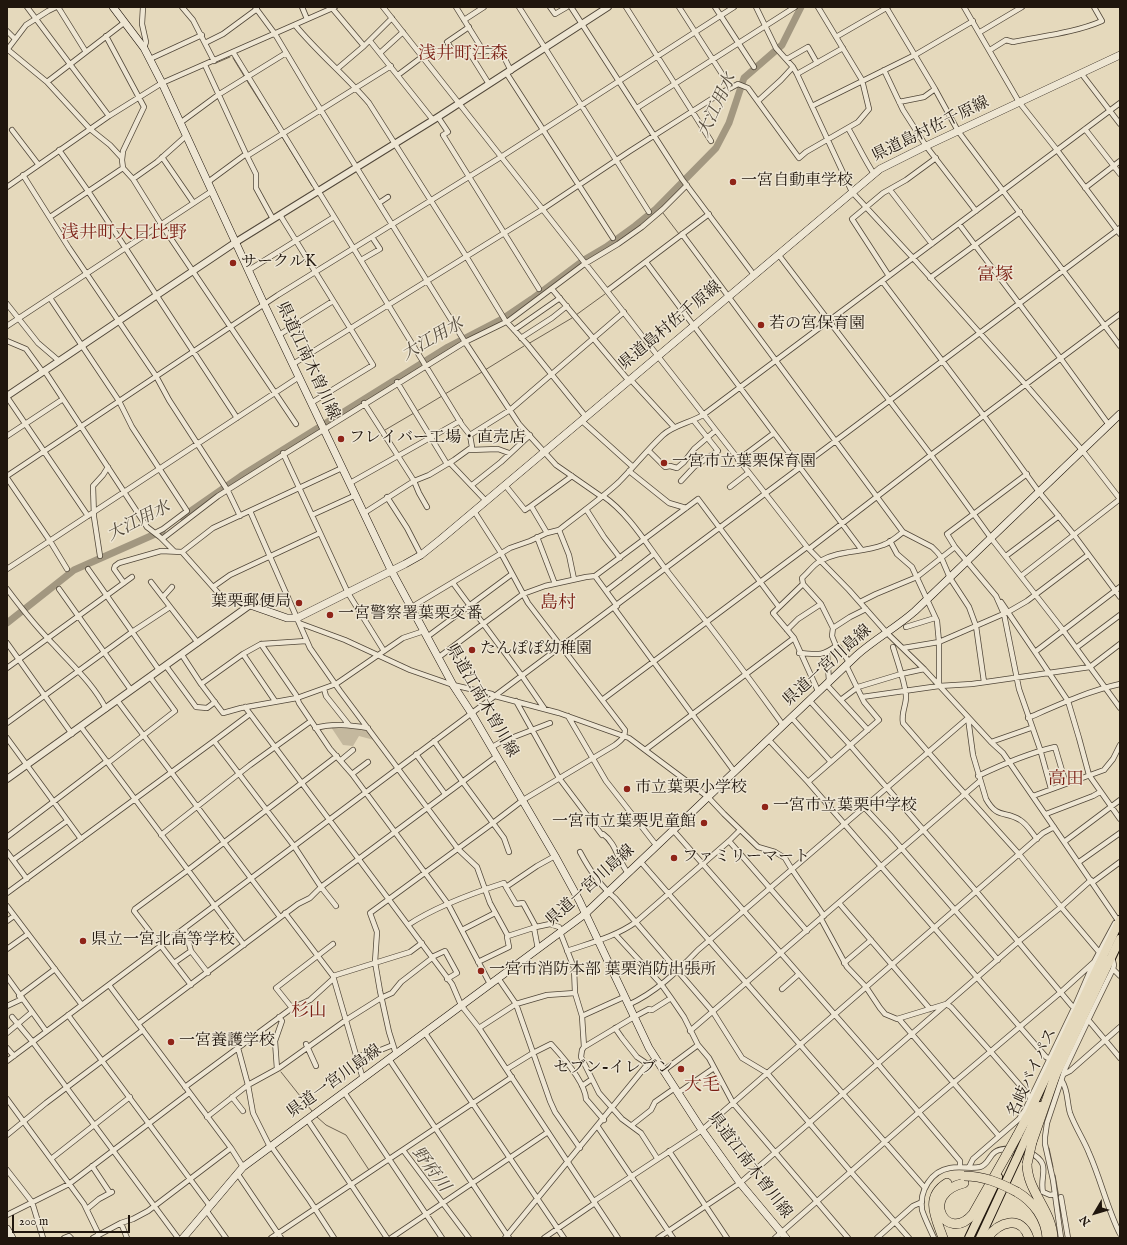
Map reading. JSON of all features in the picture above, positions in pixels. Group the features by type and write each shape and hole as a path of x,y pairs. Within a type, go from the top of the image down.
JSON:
{"highway":[{"name":"名岐バイパス","path":"1027,1117 1119,921"},
{"name":"名岐バイパス","path":"1060,1077 1120,939"},
{"path":"964,1180 948,1189 941,1197 939,1203 940,1212 944,1218 953,1224 966,1221 973,1214 1023,1139 1060,1077"},
{"path":"1027,1117 1023,1139 1028,1177 1049,1217 1053,1231 1053,1238"},
{"path":"969,1238 1011,1156"},
{"path":"980,1238 1011,1156"},
{"path":"943,1238 934,1211 934,1199 940,1189 951,1180 985,1178 1002,1184 1016,1195 1032,1204 1041,1217 1047,1232 1047,1238"},
{"path":"1016,1195 1034,1216 1040,1229 1041,1238"},
{"path":"987,1238 997,1228 1009,1222 1020,1226 1027,1233 1029,1238"}],"main road":[{"name":"県道江南木曽川線","path":"113,7 144,48 162,83 264,304 410,608 439,657 453,685 492,747 555,856 585,914 649,1048 702,1130 740,1183 784,1235"},
{"name":"県道島村佐千原線","path":"298,620 421,554 474,512 874,174 888,165 926,146 1120,55"},
{"name":"県道一宮川島線","path":"183,1238 243,1167 585,914 848,663 866,647 903,622 1082,450 1109,425 1118,419"},
{"path":"250,605 287,618 298,620"},
{"path":"7,1229 12,1238"}],"street":[{"path":"27,7 109,116"},
{"path":"86,52 57,7 26,24 7,50 47,82 90,129 110,145 122,158"},
{"path":"143,7 142,24 146,42 144,48"},
{"path":"182,7 194,20 214,61"},
{"path":"302,7 307,19"},
{"path":"383,7 808,548 821,560 887,633 1003,753 1119,921 1099,952 1050,1059 1019,1119 973,1159 969,1167"},
{"path":"456,7 484,52"},
{"path":"464,20 484,7"},
{"path":"519,7 582,104 649,212"},
{"path":"550,7 555,14 567,7"},
{"path":"571,7 685,182 754,275"},
{"path":"88,516 24,424 7,396 42,371 82,346 236,242 459,104 608,7"},
{"path":"626,7 676,83 711,141"},
{"path":"679,7 731,88"},
{"path":"716,7 754,67"},
{"path":"67,569 7,477 119,400 264,304 544,130 734,7"},
{"path":"756,7 776,48 787,59 797,74 852,192 1026,385 1082,450 1120,499 1021,576"},
{"path":"637,108 795,7"},
{"path":"293,364 504,233 654,136 739,84 745,87 758,101 799,158 806,152 858,122 869,109 862,80 818,7"},
{"path":"836,37 887,7 958,131 1004,190 1120,346"},
{"path":"7,1061 185,929 416,754 666,569 979,333 1119,231 1019,102 980,32 964,7"},
{"path":"980,32 1022,7"},
{"path":"990,50 1006,40 1013,42 1071,31 1102,22 1094,7"},
{"path":"205,43 224,34 256,8 275,34 463,339 519,424 556,465 613,503 707,621 783,725"},
{"path":"7,187 109,116 162,83 333,8 364,46"},
{"path":"337,69 364,46 392,18"},
{"path":"812,106 914,55 973,21"},
{"path":"47,82 125,22"},
{"path":"295,25 308,41 356,88 369,103 505,320 552,374 584,419 631,469 669,503 686,508"},
{"path":"452,51 446,42 468,27"},
{"path":"7,32 15,39"},
{"path":"380,53 402,32"},
{"path":"150,59 202,35"},
{"path":"106,36 144,107 123,151 122,158 124,168 133,179 161,224 296,424"},
{"path":"370,40 398,75 448,132 443,135 468,178 538,289"},
{"path":"787,59 808,47 817,63"},
{"path":"797,74 843,48"},
{"path":"398,75 422,56 431,52 501,51 509,72 613,238"},
{"path":"233,52 467,433 470,435 472,447 469,450"},
{"path":"469,52 489,84"},
{"path":"180,123 218,95 248,78 286,53"},
{"path":"205,65 256,174 256,188 273,219"},
{"path":"208,182 246,155 392,66"},
{"path":"758,101 793,67"},
{"path":"884,70 899,102 926,146 976,211"},
{"path":"1081,73 1120,124"},
{"path":"899,102 924,97 935,89"},
{"path":"410,608 510,548 547,533 559,530 619,482 663,435 674,427 681,426 694,420 740,388 1120,103"},
{"path":"848,128 861,154 874,174"},
{"path":"1085,129 1120,174"},
{"path":"12,130 38,164"},
{"path":"133,179 186,136"},
{"path":"59,150 88,191 237,418"},
{"path":"162,157 193,202"},
{"path":"889,276 852,220 884,193 906,180 936,158"},
{"path":"1085,188 1120,161"},
{"path":"50,217 124,168"},
{"path":"23,175 156,376 169,400 226,488 240,516"},
{"path":"161,538 226,488 324,429 463,339 505,320 552,288 583,261 618,244 642,227 663,209 685,182"},
{"path":"890,190 932,244"},
{"path":"7,326 193,202 212,191"},
{"path":"379,203 388,197"},
{"path":"930,278 1020,212"},
{"path":"607,291 709,214"},
{"path":"280,215 373,365 311,403"},
{"path":"249,270 334,217"},
{"path":"959,224 1109,425"},
{"path":"682,234 727,297 776,360 903,532 932,547 942,557 950,578 969,607 976,626 984,682"},
{"path":"361,260 380,249 372,237"},
{"path":"778,254 890,401 991,538 1063,630 1120,708"},
{"path":"646,262 861,549"},
{"path":"882,281 984,416 1039,492 1074,535 1120,597"},
{"path":"552,288 630,380 674,427"},
{"path":"50,298 119,400 132,427 187,510 163,529 155,533"},
{"path":"514,330 560,298"},
{"path":"279,335 333,301"},
{"path":"7,304 38,343 59,361"},
{"path":"521,338 552,318 567,306"},
{"path":"470,435 510,410 624,312"},
{"path":"602,700 759,581 842,523 1120,314"},
{"path":"7,341 26,349 42,371 46,374 147,527 161,538 174,552"},
{"path":"7,569 299,377"},
{"path":"397,383 448,463 472,485 486,501"},
{"path":"7,436 63,399"},
{"path":"364,403 414,481 427,507"},
{"path":"681,481 695,466 718,451 694,420"},
{"path":"350,483 460,421"},
{"path":"649,451 665,467 670,466 677,468 684,462 694,449 715,431"},
{"path":"738,460 774,433"},
{"path":"472,485 501,462 530,435"},
{"path":"364,513 387,497 414,481 429,475 469,450 498,448 509,453"},
{"path":"283,454 348,593 384,651"},
{"path":"100,556 94,512 93,486 108,467"},
{"path":"124,583 114,569 115,566 161,551 182,552 213,528 342,468"},
{"path":"730,487 748,473"},
{"path":"1027,474 947,534 955,547 996,596 1006,613 1035,652 1068,701 1089,775 1120,819"},
{"path":"505,485 524,510 532,506 572,476"},
{"path":"312,515 356,496"},
{"path":"387,497 407,528 421,554"},
{"path":"439,657 523,594 574,579 595,576 698,499 779,607"},
{"path":"532,506 547,533"},
{"path":"586,509 620,558"},
{"path":"250,511 306,641 368,728 458,849 477,866 490,903 508,936 506,937 509,947 478,962"},
{"path":"396,1054 381,998 375,962 377,932 370,913 522,800 615,745 624,739 625,736 625,730 528,603 501,553 474,512"},
{"path":"1006,556 1059,516"},
{"path":"559,530 569,555 574,579"},
{"path":"808,782 879,720 864,702 848,663 839,647 836,646 832,636 833,628 821,604 803,584 802,578 815,564 821,560 850,551 882,546 903,532"},
{"path":"212,587 230,575 320,533"},
{"path":"537,537 555,584"},
{"path":"890,541 897,554 912,567 937,621 939,642 939,686"},
{"path":"860,602 917,577 955,547"},
{"path":"182,552 220,595 250,605"},
{"path":"606,591 654,554"},
{"path":"903,648 939,642 1006,613 1035,595 1088,555"},
{"path":"88,569 159,670"},
{"path":"182,655 201,684 223,713 245,707 297,698 336,684 403,638 426,634 512,574"},
{"path":"595,576 615,607 734,771"},
{"path":"7,668 132,577"},
{"path":"152,582 198,643"},
{"path":"453,583 544,708"},
{"path":"803,584 772,613 794,638 799,653 818,691"},
{"path":"163,597 172,586"},
{"path":"1035,652 1120,588"},
{"path":"7,589 23,610 99,696 106,709"},
{"path":"60,589 78,617 131,690"},
{"path":"787,630 798,619 821,604"},
{"path":"7,779 72,734 250,605"},
{"path":"7,723 132,632 170,607"},
{"path":"833,628 850,616 866,609"},
{"path":"1006,613 1015,677 1051,789"},
{"path":"1076,648 1120,616"},
{"path":"906,626 935,618"},
{"path":"298,620 410,670 453,685 544,708 629,738 708,797 758,847 775,852 785,858 822,918 844,963 866,987 885,1014 899,1019 946,1004 951,1007 1031,1098"},
{"path":"646,750 794,638"},
{"path":"201,684 261,644 306,641"},
{"path":"7,643 72,734"},
{"path":"261,644 330,749 352,774 448,904 490,984"},
{"path":"799,653 815,655 827,653 836,646"},
{"path":"862,697 1090,667 1118,646 1120,652"},
{"path":"893,647 906,697 902,716 903,723 1018,854 1099,952"},
{"path":"827,653 828,682 868,730"},
{"path":"244,654 275,701"},
{"path":"166,666 196,707 206,708 215,702"},
{"path":"842,699 858,687 901,674 924,670"},
{"path":"7,837 175,711 150,678"},
{"path":"1028,718 1068,701 1120,684"},
{"path":"324,688 326,696 349,725"},
{"path":"117,700 280,917"},
{"path":"809,700 850,745 976,891 1072,1006 1075,1006"},
{"path":"516,701 559,778 602,835 604,834 607,836 618,852 628,872"},
{"path":"245,707 452,984 462,1005 507,1069 618,1238"},
{"path":"7,893 250,714"},
{"path":"568,716 606,781 656,845"},
{"path":"791,717 831,762"},
{"path":"628,1005 643,998 678,970 698,950 968,718"},
{"path":"968,718 973,755 979,778 990,805 998,812 1018,818 1036,839"},
{"path":"161,835 239,774 311,722"},
{"path":"492,747 550,723"},
{"path":"315,728 326,725 349,725 368,728"},
{"path":"81,727 244,945"},
{"path":"991,742 1031,728"},
{"path":"7,738 81,839"},
{"path":"768,739 808,782 1046,1057 1050,1059"},
{"path":"214,741 294,846 321,887 336,906"},
{"path":"434,741 504,838 509,852"},
{"path":"1033,796 1104,770 1113,759 1120,745"},
{"path":"690,1032 965,794 979,778 1009,762 1055,747 1066,784"},
{"path":"191,985 134,910 302,783 353,750"},
{"path":"416,754 445,794"},
{"path":"138,1024 208,973 285,913 310,898 321,887 497,756"},
{"path":"352,774 368,762"},
{"path":"1046,814 1100,792"},
{"path":"1064,842 1120,800"},
{"path":"864,807 902,848 998,960"},
{"path":"13,860 67,821"},
{"path":"544,1238 631,1176 702,1130 1018,854 1043,833 1054,827"},
{"path":"673,830 919,1112 960,1161 960,1167"},
{"path":"567,951 598,941 628,928 703,864 740,830"},
{"path":"1079,862 1120,833"},
{"path":"729,841 807,931"},
{"path":"7,852 27,879"},
{"path":"580,852 589,868 608,892 615,898 714,1012 742,1058 767,1073 909,1238"},
{"path":"506,887 555,856"},
{"path":"640,861 925,1188"},
{"path":"658,1238 740,1183 1019,942 1092,881 1120,862"},
{"path":"408,925 419,917 448,904 504,883 516,904 523,903 535,928 538,949"},
{"path":"839,903 930,1009"},
{"path":"7,906 82,1005"},
{"path":"285,913 333,977 363,1079"},
{"path":"462,930 495,913"},
{"path":"7,921 14,916"},
{"path":"508,936 550,924 559,927 574,968 575,993 582,1016 584,1047 581,1057 599,1093 622,1119 641,1132 658,1158"},
{"path":"185,929 191,951 208,973"},
{"path":"7,949 28,934"},
{"path":"615,934 661,984 671,998 684,1018 698,1045 709,1058 733,1103 848,1238"},
{"path":"844,963 871,940"},
{"path":"292,1008 276,988 333,944"},
{"path":"185,1087 279,1017 292,1008 310,1000 333,977 375,962 410,952 422,944"},
{"path":"174,963 191,951"},
{"path":"207,1117 248,1085 277,1069 306,1046 381,998 392,993 401,982 432,958 445,951 457,973 447,979"},
{"path":"1061,1238 1045,1137 1060,1077 1113,969 1114,965 1112,957"},
{"path":"775,1238 784,1235 817,1202 919,1112 954,1084 1094,962"},
{"path":"7,1006 55,969"},
{"path":"1113,969 1120,976"},
{"path":"782,989 799,974"},
{"path":"7,977 46,1031"},
{"path":"498,978 516,1004 555,1112 580,1148"},
{"path":"108,985 231,1148 243,1167"},
{"path":"479,1028 516,1004 547,995 575,993"},
{"path":"582,1016 624,997"},
{"path":"584,1047 634,1017 649,1009 652,1010 671,998"},
{"path":"7,1033 32,1012"},
{"path":"68,1015 190,1179 226,1238"},
{"path":"12,1017 32,1041 178,1238"},
{"path":"277,1069 275,1040 282,1021 279,1017"},
{"path":"899,1019 1000,1136"},
{"path":"1087,1021 1090,1022 1120,1058"},
{"path":"1060,1077 1070,1071 1120,1027"},
{"path":"615,1028 637,1057 649,1064"},
{"path":"7,1135 66,1087 143,1030"},
{"path":"425,1033 564,1238"},
{"path":"507,1069 551,1044 563,1055 582,1086 586,1099 604,1120"},
{"path":"356,1057 393,1045"},
{"path":"663,1071 698,1045"},
{"path":"306,1046 316,1066"},
{"path":"7,1048 14,1056"},
{"path":"238,1048 248,1085 253,1113 271,1146 334,1238"},
{"path":"389,1059 473,1183 507,1237 649,1064 656,1059"},
{"path":"632,1125 651,1110 655,1102 714,1068"},
{"path":"271,1238 280,1236 315,1209 512,1077"},
{"path":"1060,1077 1064,1085 1070,1114 1089,1152 1120,1235 1117,1238"},
{"path":"582,1086 592,1079"},
{"path":"344,1092 442,1238"},
{"path":"7,1215 69,1184 189,1093"},
{"path":"51,1159 130,1097"},
{"path":"232,1097 242,1111"},
{"path":"7,1099 87,1209 99,1235"},
{"path":"307,1119 387,1238"},
{"path":"598,1127 673,1238"},
{"path":"391,1238 548,1132"},
{"path":"93,1238 121,1223 133,1219 155,1206 231,1148"},
{"path":"934,1238 924,1216 922,1202 925,1188 933,1177 942,1170 952,1167 983,1166 997,1150 1022,1149 1034,1155 1042,1164 1044,1174 1043,1192 1050,1195 1055,1194"},
{"path":"402,1151 469,1238"},
{"path":"669,1151 727,1238"},
{"path":"87,1209 99,1199 112,1192 92,1166"},
{"path":"7,1170 32,1202 43,1238"},
{"path":"237,1173 280,1236"},
{"path":"1061,1197 1068,1238"},
{"path":"877,1238 913,1206 922,1202"},
{"path":"121,1223 127,1238"},
{"path":"64,1238 69,1236 71,1238"}],"shaded area":[{"path":"331,727 367,729 374,740 359,736 353,746 343,745"}],"waterway":[{"name":"大江用水","path":"182,517 241,476 448,347 504,318 584,260 606,247 656,209 716,148 729,123 744,78 782,45 801,7"},
{"path":"216,63 230,57"},
{"path":"233,58 244,76"},
{"path":"247,81 278,130"},
{"path":"282,137 312,186"},
{"path":"663,213 679,234"},
{"path":"576,315 605,294"},
{"path":"528,344 572,318"},
{"path":"485,370 524,346"},
{"path":"445,394 482,372"},
{"path":"417,411 442,396"},
{"path":"385,430 414,413"},
{"name":"大江用水","path":"7,623 74,570 162,531"},
{"name":"野府川","path":"281,1072 312,1111"},
{"name":"野府川","path":"317,1117 326,1125 346,1135 369,1170"},
{"path":"1049,1148 1053,1167"},
{"path":"1055,1175 1059,1198"},
{"name":"野府川","path":"463,1234 466,1238"}],"place":[{"name":"一宮自動車学校","path":"733,182"},
{"name":"サークルK","path":"233,263"},
{"name":"若の宮保育園","path":"761,325"},
{"name":"フレイバー工場・直売店","path":"341,439"},
{"name":"一宮市立葉栗保育園","path":"664,463"},
{"name":"葉栗郵便局","path":"299,603"},
{"name":"一宮警察署葉栗交番","path":"330,615"},
{"name":"たんぽぽ幼稚園","path":"472,650"},
{"name":"市立葉栗小学校","path":"627,789"},
{"name":"一宮市立葉栗中学校","path":"765,807"},
{"name":"一宮市立葉栗児童館","path":"704,823"},
{"name":"ファミリーマート","path":"674,858"},
{"name":"県立一宮北高等学校","path":"83,941"},
{"name":"一宮市消防本部 葉栗消防出張所","path":"481,971"},
{"name":"一宮養護学校","path":"171,1042"},
{"name":"セブン-イレブン","path":"681,1069"}],"district":[{"name":"浅井町江森","path":"463,55"},
{"name":"浅井町大日比野","path":"124,234"},
{"name":"富塚","path":"995,276"},
{"name":"島村","path":"558,604"},
{"name":"高田","path":"1066,780"},
{"name":"杉山","path":"309,1012"},
{"name":"大毛","path":"702,1086"}]}
